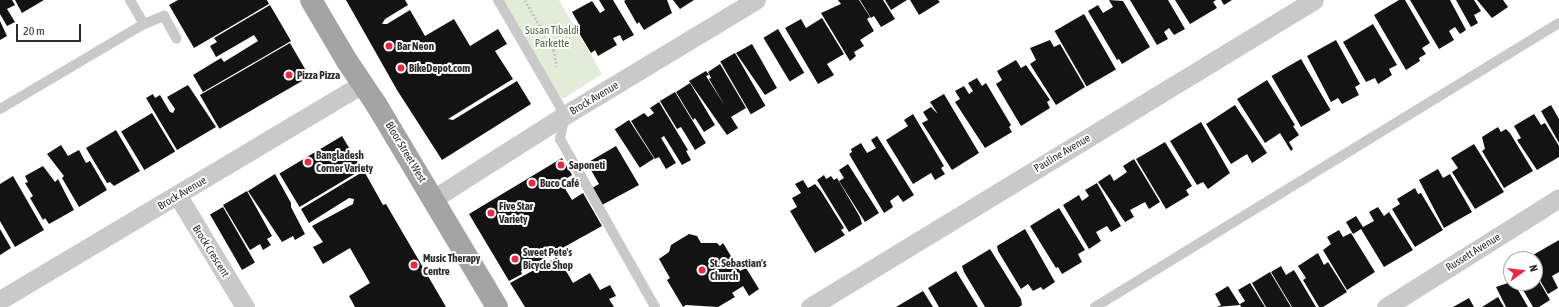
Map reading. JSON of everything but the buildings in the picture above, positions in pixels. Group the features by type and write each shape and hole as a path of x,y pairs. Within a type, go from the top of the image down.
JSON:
{"main road":[{"name":"Bloor Street West","path":"311,0 433,199 497,307"}],"street":[{"name":"Brock Avenue","path":"433,199 565,116 756,0"},
{"name":"Pauline Avenue","path":"810,307 1314,0"},
{"name":"Brock Avenue","path":"0,300 178,196 363,84"},
{"name":"Brock Crescent","path":"178,196 245,307"},
{"name":"Russett Avenue","path":"1386,307 1559,198"}],"lane":[{"path":"130,0 144,24"},
{"path":"498,0 565,116 560,139 655,307"},
{"path":"0,109 144,24 164,16 177,39"},
{"path":"1095,307 1559,23"}],"path":[{"path":"525,0 554,50 558,73"}],"green space":[{"name":"Susan Tibaldi Parkette","path":"502,0 559,0 602,74 563,99 553,88"}],"place":[{"name":"Bar Neon","path":"389,46"},
{"name":"BikeDepot.com","path":"401,68"},
{"name":"Pizza Pizza","path":"289,75"},
{"name":"Bangladesh Corner Variety","path":"308,162"},
{"name":"Saponeti","path":"561,165"},
{"name":"Buco Café","path":"532,183"},
{"name":"Five Star Variety","path":"491,213"},
{"name":"Sweet Pete's Bicycle Shop","path":"515,259"},
{"name":"Music Therapy Centre","path":"414,265"},
{"name":"St. Sebastian's Church","path":"702,270"}]}
